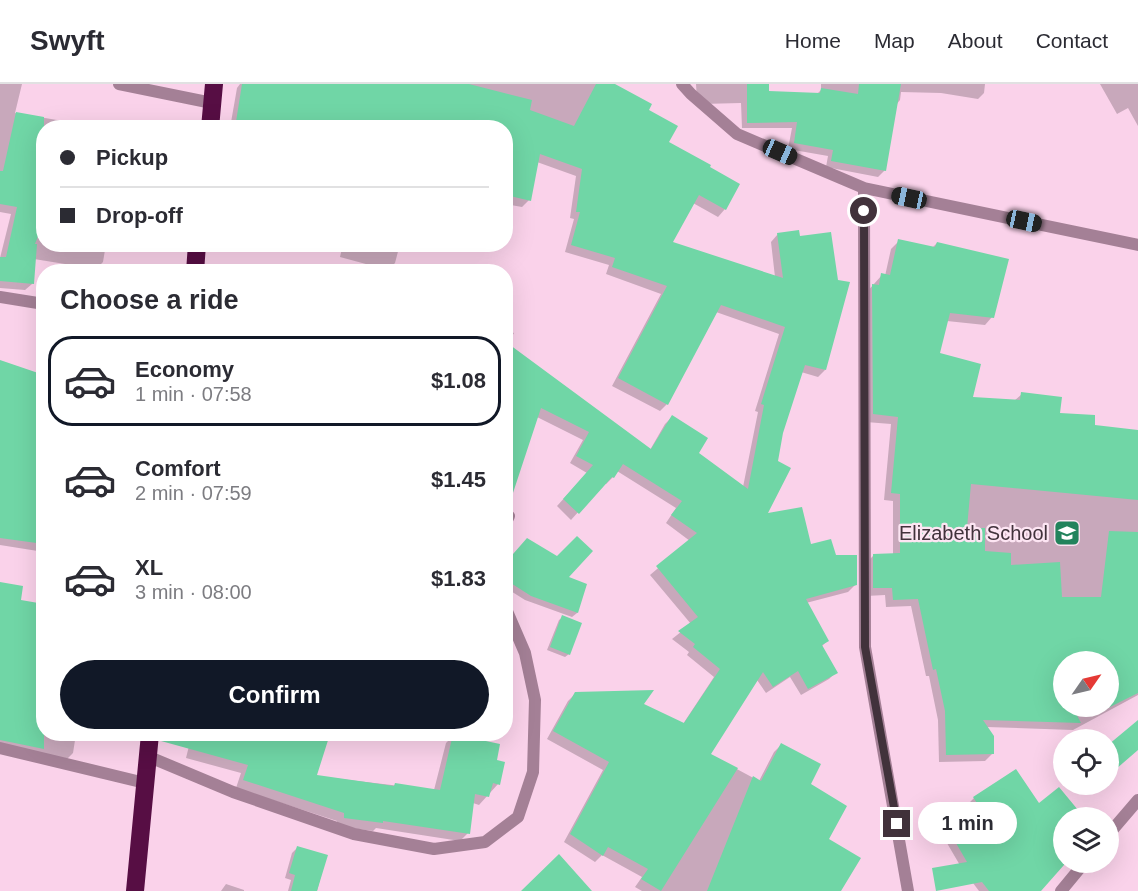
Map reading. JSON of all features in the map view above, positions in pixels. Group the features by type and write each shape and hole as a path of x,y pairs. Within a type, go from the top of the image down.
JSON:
{"highway":[{"path":"211,120 214,84"},
{"path":"135,891 149,741"}],"street":[{"path":"119,84 212,103"},
{"path":"682,84 738,134 864,188 1138,245"},
{"path":"864,188 865,647 908,891"},
{"path":"0,297 36,303"},
{"path":"147,756 233,792 354,834 434,849 485,842 518,817 533,772 535,700 525,653 513,625"},
{"path":"0,748 145,783"},
{"path":"1119,822 1138,800"},
{"path":"1061,891 1077,873"}],"building":[{"path":"242,84 469,84 532,100 530,110 574,126 596,84 615,84 652,104 649,110 678,126 669,142 740,184 726,210 699,195 673,242 783,278 777,233 799,230 800,236 831,232 838,280 850,282 826,370 805,365 783,433 778,461 791,468 768,513 802,507 811,544 831,539 836,555 857,555 857,585 806,599 829,641 822,645 838,673 808,689 798,671 773,687 763,672 711,754 738,768 661,891 641,879 648,869 608,847 603,856 570,834 609,762 553,731 575,692 654,690 644,704 684,723 720,669 693,647 695,644 678,631 698,617 656,566 697,533 671,515 682,501 623,464 614,478 612,477 579,514 563,499 593,465 576,456 589,432 541,408 513,493 513,347 651,449 672,415 708,438 699,453 748,489 764,405 761,404 785,327 721,305 668,405 618,378 667,286 612,267 615,258 571,245 580,212 576,212 582,169 540,154 531,201 513,197 513,120 236,120"},
{"path":"747,84 769,84 769,91 820,93 821,88 858,94 859,84 901,84 886,171 831,161 833,150 794,143 797,122 747,123"},
{"path":"16,112 44,117 44,120 36,120 36,252 34,284 0,281 0,257 6,257 17,207 0,204 0,171 3,171"},
{"path":"898,239 935,247 937,242 1009,259 994,318 950,313 940,353 981,364 973,397 1020,400 1021,392 1062,397 1060,413 1095,415 1095,425 1138,430 1138,500 971,484 967,528 985,528 985,551 1011,553 1011,565 1060,562 1062,597 1101,597 1109,531 1138,532 1138,693 1119,702 1119,651 1053,651 1053,717 1078,717 1081,723 983,720 994,736 994,754 946,755 945,711 936,669 933,670 918,599 893,600 892,588 873,588 873,554 900,553 900,494 891,493 898,417 873,414 872,284 879,285 881,273 890,275"},
{"path":"0,360 36,372 36,543 0,538"},
{"path":"577,536 593,551 569,577 587,584 578,613 531,596 513,584 513,554 527,538 557,556"},
{"path":"0,582 23,586 21,600 36,603 36,741 44,741 44,749 0,740"},
{"path":"562,615 582,623 570,655 550,647"},
{"path":"1138,720 1138,750 1119,766 1119,736"},
{"path":"161,741 328,741 317,775 440,790 451,741 486,741 500,744 497,760 505,762 500,785 493,783 489,797 475,794 470,834 383,821 383,823 344,818 344,813 243,780 248,765"},
{"path":"781,743 821,764 811,784 847,806 829,839 861,858 841,891 707,891 753,776 761,781"},
{"path":"1016,769 1039,803 1053,792 1053,795 1066,795 1076,807 1053,807 1053,873 1057,873 1041,891 989,891 982,882 936,891 932,868 967,862 949,831 982,811 973,797"},
{"path":"297,846 328,855 317,891 291,891 295,875 289,873"},
{"path":"559,854 592,891 521,891"}],"place":[{"name":"Elizabeth School","path":"1067,533"}],"route":[{"path":"864,211 865,647 897,824"}]}
